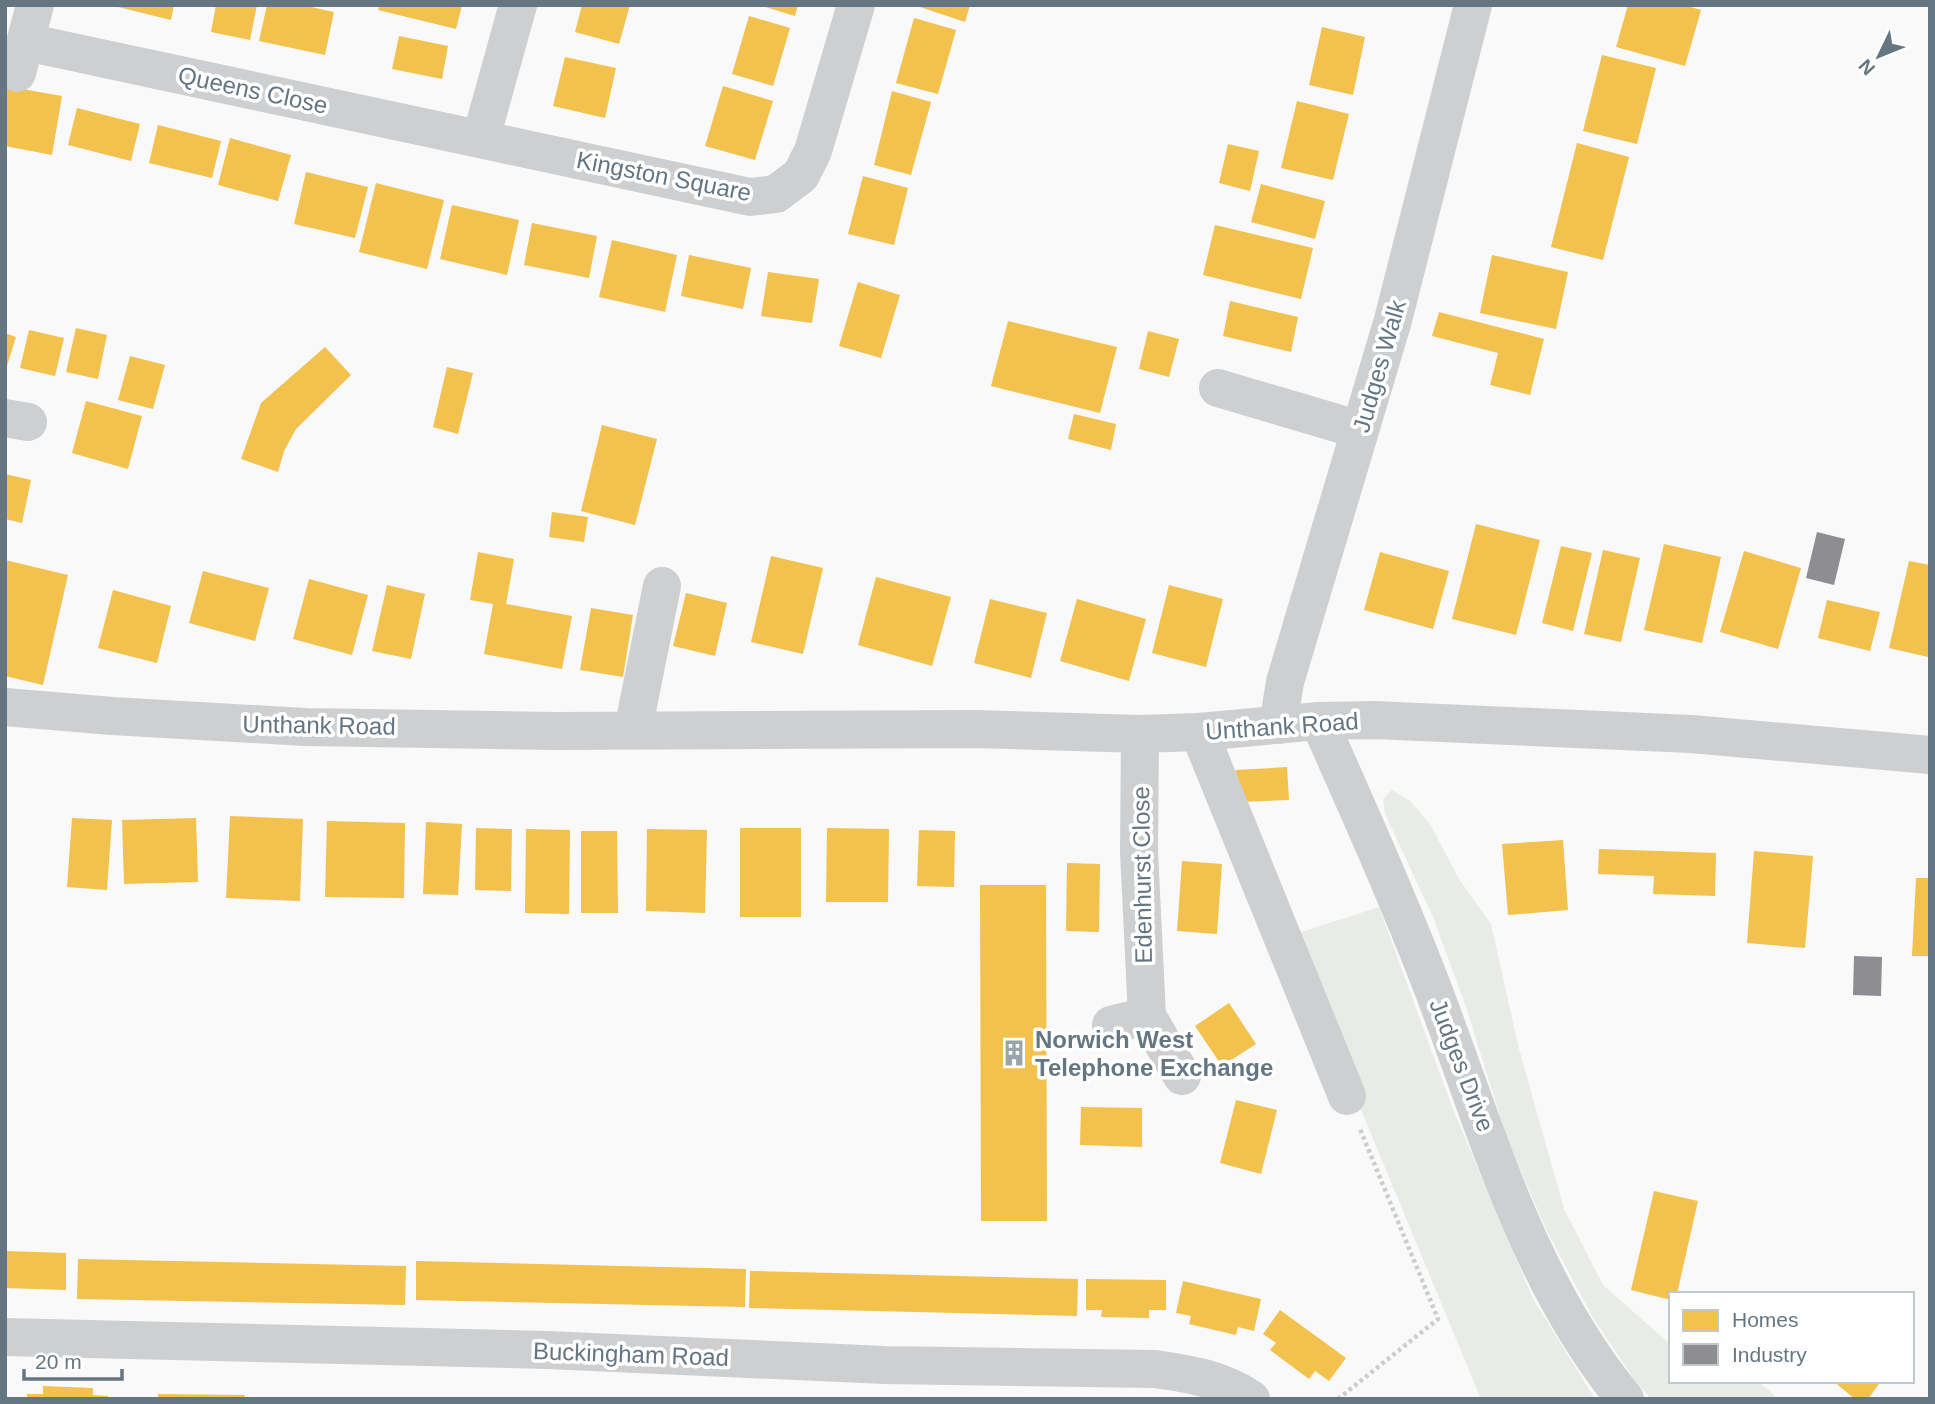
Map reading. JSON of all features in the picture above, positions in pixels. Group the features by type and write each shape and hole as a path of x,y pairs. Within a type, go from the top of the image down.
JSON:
{"street":[{"name":"Queens Close","path":"35,5 21,57 481,138"},
{"path":"481,138 518,5"},
{"name":"Kingston Square","path":"481,138 750,197 776,194 801,176 813,151 856,5"},
{"name":"Judges Walk","path":"1278,725 1286,682 1393,320 1473,5"},
{"path":"1218,388 1360,430"},
{"path":"633,730 662,586"},
{"name":"Unthank Road","path":"5,707 306,727 556,732 975,729 1140,734 1199,732 1319,721 1386,720 1691,734 1930,755"},
{"name":"Judges Drive","path":"1319,721 1427,973 1508,1190 1547,1279 1599,1368 1625,1399"},
{"path":"1199,732 1347,1096"},
{"name":"Edenhurst Close","path":"1140,734 1139,852 1129,1020 1182,1076"},
{"name":"Buckingham Road","path":"5,1337 547,1350 885,1365 1155,1369 1198,1375 1235,1388 1251,1399"}],"path":[{"path":"1338,1399 1438,1319 1347,1096"}],"shaded area":[{"path":"1392,790 1410,801 1430,824 1459,879 1491,924 1518,1045 1564,1209 1603,1285 1669,1343 1669,1383 1759,1383 1779,1399 1651,1399 1633,1378 1592,1316 1547,1231 1507,1138 1466,1007 1433,917 1385,814 1383,799"},
{"path":"1379,907 1452,1107 1533,1299 1595,1399 1481,1399 1289,936"}],"building: Homes":[{"path":"110,5 174,5 171,20"},
{"path":"216,5 257,5 250,40 211,32"},
{"path":"267,5 302,5 334,12 325,55 259,41"},
{"path":"380,5 462,5 456,29 378,10"},
{"path":"582,5 630,5 619,44 575,32"},
{"path":"759,5 798,5 795,16"},
{"path":"914,5 970,5 965,22"},
{"path":"1628,5 1684,5 1701,10 1685,66 1616,47"},
{"path":"749,16 790,28 773,86 732,74"},
{"path":"914,18 956,30 938,94 896,83"},
{"path":"1322,27 1365,37 1353,95 1309,85"},
{"path":"399,36 448,46 442,79 392,69"},
{"path":"1602,55 1656,68 1637,144 1583,131"},
{"path":"565,57 616,68 605,118 553,106"},
{"path":"5,86 62,96 52,155 5,146"},
{"path":"723,86 773,101 755,160 705,146"},
{"path":"892,91 931,102 911,175 874,165"},
{"path":"1297,101 1349,114 1333,180 1281,168"},
{"path":"77,108 140,124 131,161 68,145"},
{"path":"158,125 221,141 212,178 149,163"},
{"path":"230,138 291,155 278,201 218,185"},
{"path":"1577,143 1629,157 1603,260 1551,247"},
{"path":"1228,144 1259,151 1250,191 1219,183"},
{"path":"306,172 368,187 355,238 294,224"},
{"path":"863,176 908,188 894,245 848,234"},
{"path":"376,183 444,200 427,269 359,252"},
{"path":"1261,184 1325,201 1315,239 1251,222"},
{"path":"452,205 519,220 507,275 440,259"},
{"path":"532,223 597,236 589,278 524,265"},
{"path":"1215,225 1313,248 1301,299 1203,275"},
{"path":"612,240 677,255 665,312 599,297"},
{"path":"689,255 751,268 743,309 681,296"},
{"path":"1492,255 1568,272 1556,329 1480,313"},
{"path":"768,272 819,279 812,323 761,316"},
{"path":"858,282 900,295 881,358 839,346"},
{"path":"1230,301 1298,317 1291,352 1223,336"},
{"path":"1439,312 1544,339 1530,395 1490,385 1498,353 1432,336"},
{"path":"1008,321 1117,347 1100,413 991,386"},
{"path":"76,328 107,335 98,379 66,372"},
{"path":"29,330 64,338 55,376 20,368"},
{"path":"1148,331 1179,339 1169,377 1139,369"},
{"path":"5,333 16,337 6,369 5,369"},
{"path":"325,347 351,375 296,429 284,451 278,472 241,459 261,403"},
{"path":"130,356 165,365 153,409 118,400"},
{"path":"447,367 473,373 458,434 433,427"},
{"path":"86,401 142,416 128,469 72,453"},
{"path":"1074,414 1116,424 1111,450 1068,439"},
{"path":"602,425 657,439 635,525 581,511"},
{"path":"5,474 31,480 22,523 5,519"},
{"path":"552,512 588,517 584,542 549,537"},
{"path":"1476,524 1540,540 1516,635 1452,619"},
{"path":"1664,544 1721,557 1702,643 1644,630"},
{"path":"1561,546 1592,553 1573,631 1542,623"},
{"path":"1603,550 1640,558 1621,642 1584,634"},
{"path":"1744,551 1801,568 1778,649 1720,632"},
{"path":"478,552 514,559 506,604 572,616 562,669 484,654 493,604 470,600"},
{"path":"1380,552 1449,571 1433,629 1364,610"},
{"path":"771,556 823,568 803,654 751,642"},
{"path":"5,560 68,575 43,685 5,676"},
{"path":"1909,561 1930,565 1928,657 1889,648"},
{"path":"203,571 269,588 255,641 189,623"},
{"path":"876,577 951,597 932,666 858,645"},
{"path":"309,579 368,595 352,655 293,639"},
{"path":"387,585 425,594 411,659 372,651"},
{"path":"1169,585 1223,599 1206,667 1152,653"},
{"path":"113,590 171,606 157,663 98,648"},
{"path":"686,593 727,603 715,656 673,646"},
{"path":"990,599 1047,613 1031,678 974,663"},
{"path":"1077,599 1146,619 1129,681 1060,661"},
{"path":"1827,600 1880,612 1870,651 1818,638"},
{"path":"591,608 633,615 623,677 580,670"},
{"path":"1287,767 1289,800 1237,802 1236,770"},
{"path":"230,816 303,819 300,901 226,898"},
{"path":"72,818 112,820 107,890 67,887"},
{"path":"196,818 198,882 124,884 122,820"},
{"path":"327,821 405,823 404,898 325,897"},
{"path":"426,822 462,824 458,895 423,894"},
{"path":"476,828 512,829 511,891 475,890"},
{"path":"740,828 801,828 801,917 740,917"},
{"path":"827,828 889,829 888,902 826,902"},
{"path":"526,829 570,830 569,914 525,913"},
{"path":"647,829 707,830 705,913 646,911"},
{"path":"919,830 955,831 954,887 917,886"},
{"path":"581,831 617,831 618,913 581,913"},
{"path":"1563,840 1568,910 1508,915 1502,844"},
{"path":"1599,849 1716,853 1715,896 1653,894 1654,876 1598,874"},
{"path":"1754,851 1813,856 1805,948 1747,943"},
{"path":"1182,861 1222,864 1217,934 1177,931"},
{"path":"1067,863 1100,864 1099,932 1066,931"},
{"path":"1916,878 1930,878 1930,956 1912,956"},
{"name":"Norwich West Telephone Exchange","path":"980,885 1046,885 1047,1221 981,1221"},
{"path":"1229,1003 1256,1044 1222,1066 1195,1026"},
{"path":"1236,1100 1277,1110 1261,1174 1220,1163"},
{"path":"1081,1107 1142,1108 1142,1147 1080,1145"},
{"path":"1654,1191 1698,1201 1677,1292 1669,1292 1669,1300 1631,1290"},
{"path":"5,1251 66,1253 66,1290 5,1288"},
{"path":"78,1259 406,1266 405,1305 77,1299"},
{"path":"416,1261 746,1269 745,1307 416,1300"},
{"path":"750,1271 1078,1279 1077,1316 749,1308"},
{"path":"1086,1279 1166,1280 1166,1310 1149,1310 1149,1318 1101,1317 1102,1310 1086,1310"},
{"path":"1183,1281 1261,1299 1254,1331 1238,1327 1236,1335 1189,1324 1191,1316 1176,1313"},
{"path":"1280,1310 1346,1358 1329,1381 1315,1371 1309,1379 1270,1350 1276,1343 1263,1334"},
{"path":"1835,1383 1880,1383 1868,1399 1855,1399"},
{"path":"43,1386 93,1388 93,1395 108,1396 107,1399 27,1399 27,1394 43,1394"},
{"path":"158,1394 245,1395 244,1399 158,1399"}],"building: Industry":[{"path":"1817,532 1845,539 1834,585 1806,578"},
{"path":"1854,956 1882,957 1881,996 1853,995"}],"place":[{"name":"Norwich West Telephone Exchange","path":"1014,1053"}]}
